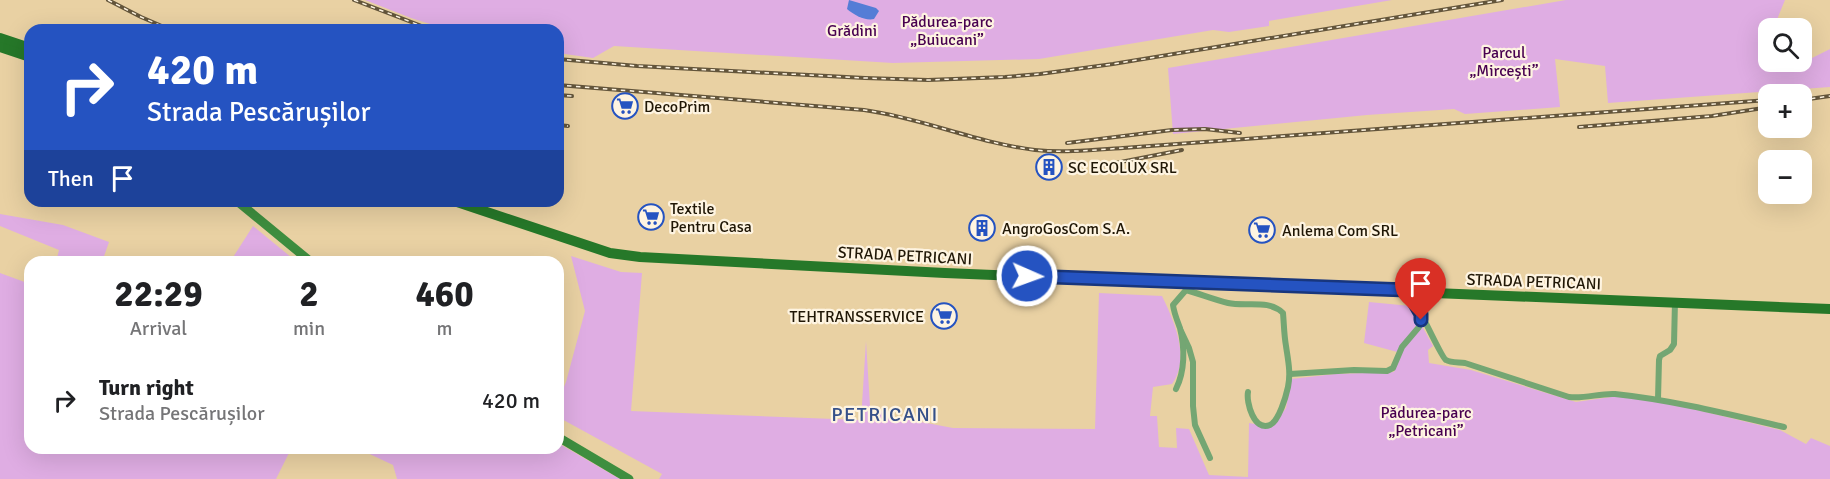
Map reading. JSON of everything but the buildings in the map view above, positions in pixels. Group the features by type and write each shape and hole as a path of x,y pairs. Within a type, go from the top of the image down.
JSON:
{"main road":[{"path":"0,38 24,46"},
{"path":"0,47 24,55"},
{"path":"244,207 304,256"},
{"name":"STRADA PETRICANI","path":"472,207 610,253 640,258 1186,286 1407,290 1830,309"},
{"path":"564,440 630,479"}],"street":[{"path":"1210,458 1195,425 1193,362 1173,305 1186,286 1228,303 1271,306 1283,313 1290,374 1282,407 1275,421 1264,425 1257,421 1248,406 1248,392"},
{"path":"1407,290 1445,360 1465,363 1569,397 1577,398 1605,393 1658,399 1784,427"},
{"path":"1658,399 1660,356 1670,350 1674,344 1675,302"},
{"path":"1290,374 1354,370 1387,371 1393,368 1402,347 1419,327 1421,314"},
{"path":"1176,389 1183,368 1181,331"}],"green space":[{"name":"Pădurea-parc „Buiucani”","path":"365,0 1392,0 1269,21 1269,26 1229,32 1213,30 1039,59 893,63 614,46 593,58 564,54 564,24 430,24"},
{"name":"Parcul „Mircești”","path":"1566,0 1785,0 1778,18 1758,18 1758,72 1812,72 1812,58 1830,49 1830,87 1812,88 1812,84 1758,84 1758,92 1608,103 1605,66 1555,59 1560,107 1465,114 1454,109 1367,115 1173,134 1168,68"},
{"path":"0,214 63,225 109,242 104,256 58,256 59,250 0,226"},
{"path":"253,226 290,256 234,256"},
{"name":"Pădurea-parc „Petricani”","path":"571,256 621,272 642,273 631,411 861,420 866,341 870,406 895,417 953,428 1095,429 1099,293 1162,296 1179,340 1180,363 1178,374 1172,384 1153,387 1150,416 1157,416 1159,447 1177,448 1176,428 1189,429 1209,475 1248,477 1249,423 1272,427 1286,408 1291,379 1335,374 1394,372 1401,353 1364,343 1369,302 1411,306 1433,346 1428,350 1429,363 1471,370 1576,402 1618,396 1656,400 1780,430 1806,444 1811,438 1830,446 1830,479 659,479 662,474 564,420 564,387 585,311"},
{"path":"0,273 24,282 24,454 288,454 276,479 0,479"},
{"path":"564,446 620,479 397,479 393,465 370,454 564,454"}],"water":[{"path":"849,0 879,11 874,19 860,17 847,9"}],"railway":[{"path":"108,0 157,24"},
{"path":"354,0 416,24"},
{"path":"564,60 637,66 865,78 928,80 1005,77 1113,64 1502,0"},
{"path":"564,85 864,110 1013,147 1057,151 1758,101"},
{"path":"564,95 572,96"},
{"path":"1812,99 1830,96"},
{"path":"1579,127 1712,116 1758,109"},
{"path":"564,126 568,126"},
{"path":"1067,143 1172,130 1205,129 1240,133"},
{"path":"1095,167 1182,150"}],"place":[{"name":"DecoPrim","path":"625,106"},
{"name":"SC ECOLUX SRL","path":"1049,167"},
{"name":"Textile Pentru Casa","path":"651,217"},
{"name":"AngroGosCom S.A.","path":"982,228"},
{"name":"Anlema Com SRL","path":"1262,230"},
{"name":"TEHTRANSSERVICE","path":"944,316"}],"district":[{"name":"PETRICANI","path":"885,414"}],"route":[{"path":"1027,276 1407,290 1421,314 1421,320"}],"park label":[{"name":"Grădini","path":"852,30"}]}
